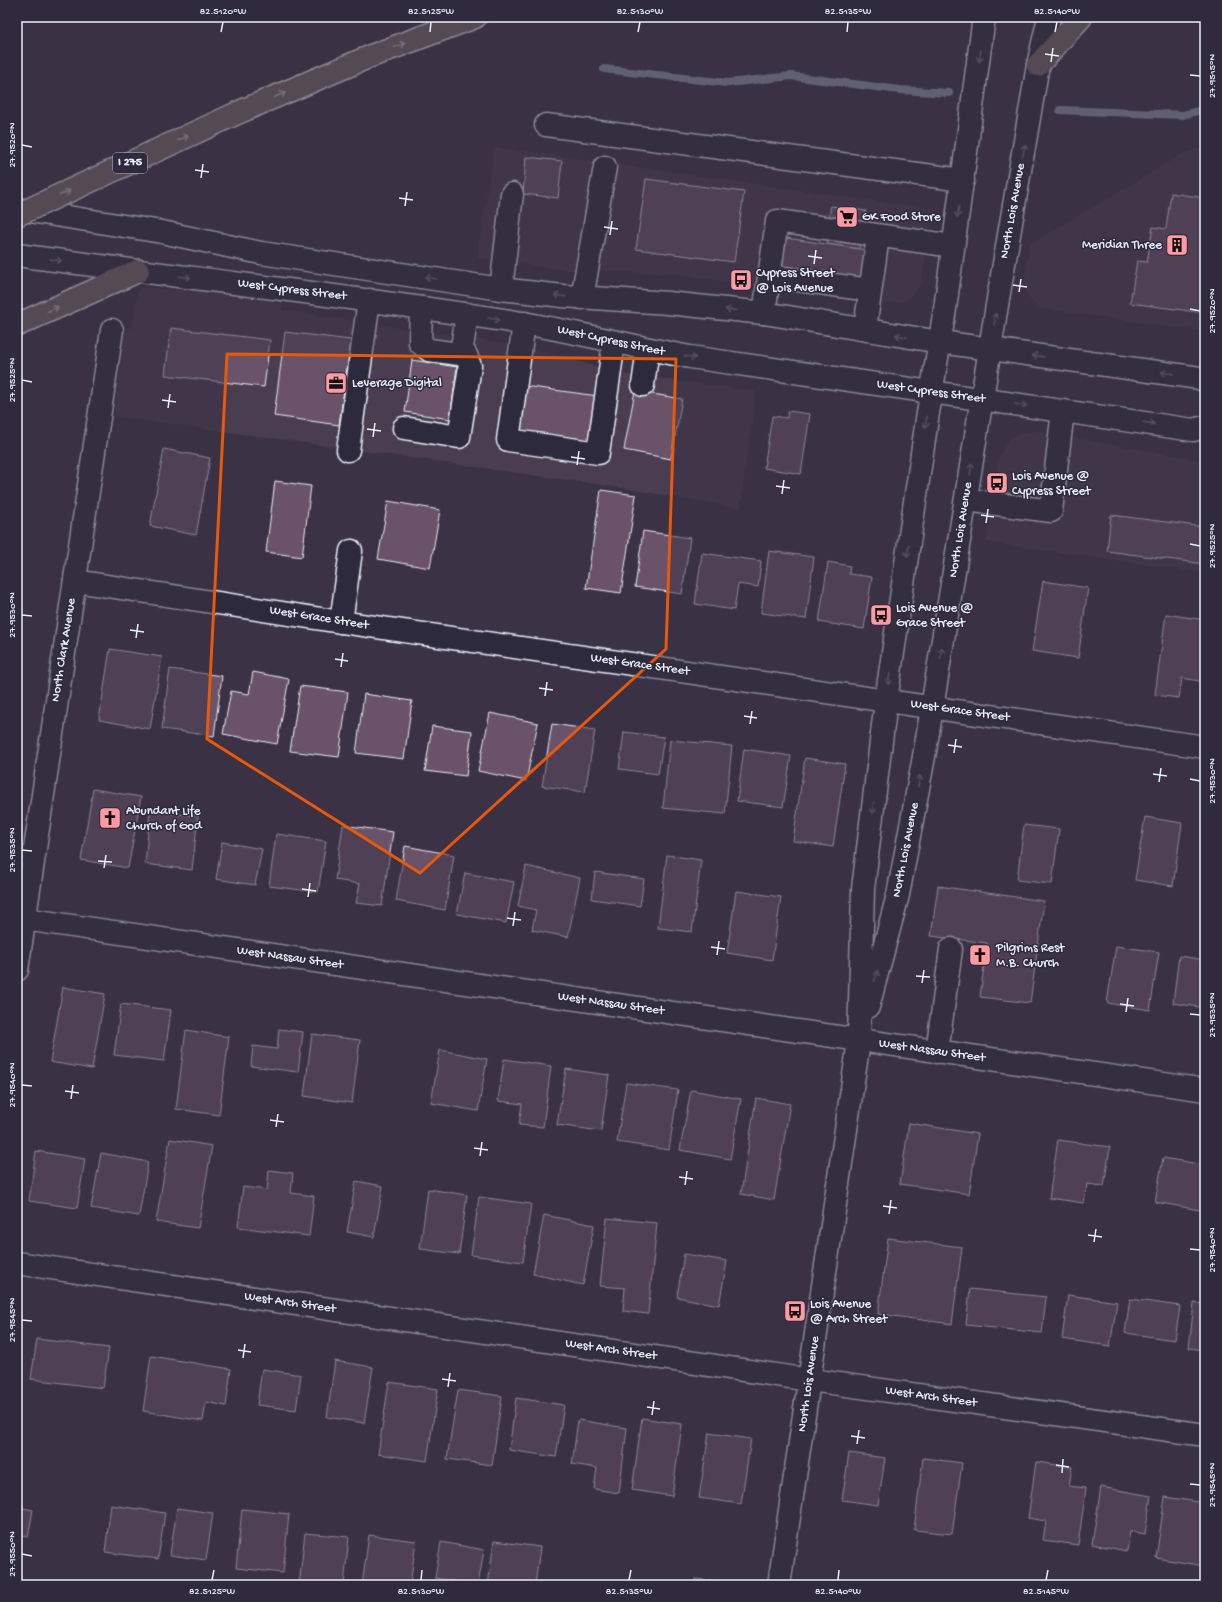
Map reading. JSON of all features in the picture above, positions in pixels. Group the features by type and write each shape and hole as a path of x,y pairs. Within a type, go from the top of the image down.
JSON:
{"highway":[{"name":"I 275","path":"17,215 244,110 371,56 474,17"},
{"path":"1038,65 1081,17"},
{"path":"17,325 138,271"}],"street":[{"name":"North Lois Avenue","path":"780,1585 859,1041 863,889 886,701 931,392 940,342 984,17"},
{"name":"North Lois Avenue","path":"859,1041 898,895 933,707 990,349 1038,65 1049,17"},
{"path":"546,125 962,180"},
{"path":"582,298 605,167"},
{"path":"500,289 512,194"},
{"path":"17,209 162,232 261,253 500,289 582,298 668,303 764,314 940,342 1200,378 1205,380"},
{"path":"764,314 777,221 953,246"},
{"path":"865,329 878,236"},
{"name":"West Cypress Street","path":"17,255 467,314 690,357 1193,430 1205,427"},
{"path":"769,276 870,290"},
{"path":"348,450 369,300"},
{"path":"404,428 459,437 470,366 466,355 429,350 420,343 421,308"},
{"path":"461,354 467,314"},
{"path":"524,324 508,440 598,453 614,342"},
{"name":"North Clark Avenue","path":"17,970 20,918 75,581 112,330"},
{"path":"643,385 648,349"},
{"path":"966,500 1051,511 1064,411"},
{"path":"341,622 351,551"},
{"name":"West Grace Street","path":"75,581 341,622 1205,747"},
{"name":"West Nassau Street","path":"20,918 859,1041 1205,1090"},
{"path":"937,1052 951,950"},
{"name":"West Arch Street","path":"17,1263 810,1380 1205,1435"}],"highlighted area":[{"path":"227,354 676,359 666,649 420,873 207,739"}],"shaded area":[{"path":"494,147 933,209 921,283 914,293 904,301 881,305 675,274 567,270 477,258"},
{"path":"1205,147 1205,332 1040,308 1032,302 1027,295 1024,285 1029,245 1186,152"},
{"path":"139,287 188,290 283,302 282,310 526,347 624,374 756,391 740,508 609,486 114,416 125,327 132,328"},
{"path":"1036,431 1205,461 1205,573 986,542 999,456 1010,438 1023,432"}],"building":[{"path":"526,157 562,161 558,198 523,194"},
{"path":"646,179 744,192 734,262 636,249"},
{"name":"Meridian Three","path":"1171,193 1205,198 1205,313 1130,303 1137,261 1147,262 1153,227 1166,229"},
{"name":"GK Food Store","path":"831,206 866,211 863,227 828,222"},
{"path":"830,223 862,227 859,249 827,244"},
{"path":"786,238 873,251 869,281 781,268"},
{"path":"171,328 270,340 264,387 165,375"},
{"path":"285,332 351,340 339,425 274,416"},
{"path":"412,360 457,367 450,419 405,412"},
{"path":"524,386 598,396 591,440 518,431"},
{"path":"635,391 682,399 671,459 624,450"},
{"path":"788,411 810,414 801,474 764,468 772,416 787,418"},
{"path":"164,449 210,458 196,535 150,526"},
{"path":"275,481 311,486 302,557 266,552"},
{"path":"601,490 636,495 621,593 586,588"},
{"path":"388,501 440,510 430,568 378,559"},
{"path":"1111,515 1205,527 1205,564 1107,551"},
{"path":"643,531 690,538 682,594 635,587"},
{"path":"769,551 814,557 806,619 761,613"},
{"path":"702,553 761,561 758,587 738,584 734,610 695,604"},
{"path":"828,562 850,566 849,574 872,577 864,629 819,622"},
{"path":"1043,581 1088,588 1078,658 1032,651"},
{"path":"1166,614 1205,620 1205,682 1182,678 1179,698 1155,695"},
{"path":"110,649 162,657 150,729 99,720"},
{"path":"170,669 222,676 214,736 162,729"},
{"path":"253,672 289,679 277,744 223,734 231,691 249,694"},
{"path":"300,686 348,692 339,757 290,751"},
{"path":"364,694 412,701 404,759 356,753"},
{"path":"490,713 538,723 526,781 478,771"},
{"path":"552,724 595,730 585,792 542,786"},
{"path":"432,726 472,731 466,776 425,771"},
{"path":"624,732 664,737 658,774 619,769"},
{"path":"670,740 732,746 725,814 663,808"},
{"path":"744,749 791,756 783,807 737,801"},
{"path":"805,758 845,764 833,847 793,841"},
{"path":"93,789 141,797 128,868 81,860"},
{"path":"150,811 198,816 192,870 145,864"},
{"path":"1145,817 1182,823 1173,886 1135,880"},
{"path":"343,825 393,832 382,906 356,903 360,884 335,880"},
{"path":"1024,825 1059,829 1052,884 1017,880"},
{"path":"276,834 326,841 318,892 269,886"},
{"path":"222,842 262,849 255,885 216,879"},
{"path":"405,846 454,855 445,910 396,901"},
{"path":"667,855 701,860 692,932 658,928"},
{"path":"526,866 580,878 568,937 532,930 536,910 518,906"},
{"path":"595,872 644,879 640,906 592,899"},
{"path":"465,873 514,882 506,923 457,914"},
{"path":"938,886 1044,901 1030,1003 980,997 987,943 931,936"},
{"path":"736,891 781,897 772,960 727,953"},
{"path":"1116,946 1159,952 1150,1010 1107,1003"},
{"path":"1179,956 1205,960 1205,1008 1173,1003"},
{"path":"63,987 105,994 92,1069 50,1062"},
{"path":"121,1004 171,1010 164,1061 114,1055"},
{"path":"279,1029 303,1032 298,1072 251,1066 253,1046 277,1049"},
{"path":"186,1030 229,1037 219,1115 176,1109"},
{"path":"312,1034 360,1040 352,1103 304,1096"},
{"path":"440,1050 487,1059 478,1111 431,1103"},
{"path":"504,1059 551,1066 543,1127 519,1125 522,1104 498,1101"},
{"path":"566,1069 609,1075 601,1131 557,1125"},
{"path":"626,1083 678,1090 669,1150 617,1142"},
{"path":"691,1090 741,1099 730,1159 680,1150"},
{"path":"756,1098 790,1104 774,1200 741,1194"},
{"path":"909,1123 978,1134 969,1194 900,1184"},
{"path":"170,1139 212,1146 198,1228 156,1222"},
{"path":"1058,1140 1110,1147 1104,1186 1087,1184 1084,1203 1049,1198"},
{"path":"36,1151 85,1159 77,1208 29,1201"},
{"path":"101,1153 148,1162 139,1216 91,1208"},
{"path":"1163,1158 1205,1165 1205,1211 1155,1202"},
{"path":"269,1170 293,1173 291,1193 314,1196 309,1236 238,1227 243,1187 267,1190"},
{"path":"356,1181 383,1186 374,1237 347,1232"},
{"path":"428,1189 467,1195 459,1254 420,1249"},
{"path":"479,1197 531,1204 523,1262 471,1255"},
{"path":"544,1215 594,1225 583,1285 533,1274"},
{"path":"607,1218 657,1223 648,1314 623,1311 625,1288 600,1286"},
{"path":"888,1238 962,1247 952,1324 878,1314"},
{"path":"684,1254 727,1261 719,1305 677,1297"},
{"path":"970,1289 1046,1297 1042,1333 966,1325"},
{"path":"1068,1295 1117,1302 1110,1346 1062,1339"},
{"path":"1130,1299 1180,1306 1175,1340 1125,1333"},
{"path":"1194,1303 1205,1304 1205,1350 1189,1348"},
{"path":"37,1339 109,1348 103,1388 31,1379"},
{"path":"151,1356 231,1369 226,1406 206,1402 203,1421 143,1411"},
{"path":"335,1361 373,1367 364,1423 327,1417"},
{"path":"262,1369 301,1375 296,1410 257,1405"},
{"path":"389,1382 438,1389 427,1461 378,1454"},
{"path":"458,1390 502,1396 492,1465 447,1459"},
{"path":"516,1398 564,1405 556,1457 509,1450"},
{"path":"642,1418 682,1424 672,1496 632,1490"},
{"path":"578,1420 627,1428 619,1493 594,1489 597,1468 572,1464"},
{"path":"709,1433 751,1439 741,1504 699,1498"},
{"path":"849,1453 885,1458 878,1505 842,1500"},
{"path":"923,1458 962,1463 952,1534 914,1530"},
{"path":"1036,1462 1072,1467 1069,1486 1086,1488 1078,1545 1043,1540 1046,1521 1028,1518"},
{"path":"1101,1487 1151,1496 1145,1534 1130,1531 1127,1551 1092,1544"},
{"path":"1165,1497 1205,1503 1204,1566 1156,1558"},
{"path":"111,1505 165,1513 158,1559 105,1552"},
{"path":"17,1507 33,1510 28,1537 17,1535"},
{"path":"177,1508 213,1513 206,1560 170,1555"},
{"path":"242,1509 289,1514 283,1573 236,1568"},
{"path":"305,1533 349,1537 344,1585 299,1585"},
{"path":"369,1535 416,1541 410,1585 362,1585"},
{"path":"494,1541 540,1547 535,1585 488,1585"},
{"path":"441,1542 484,1550 478,1585 435,1578"},
{"path":"695,1579 733,1583 733,1585 694,1585"}],"waterway":[{"path":"604,69 727,83 791,76 900,90 949,93"},
{"path":"1060,110 1183,115 1205,109"}],"place":[{"name":"GK Food Store","path":"847,217"},
{"name":"Meridian Three","path":"1177,245"},
{"name":"Cypress Street @ Lois Avenue","path":"741,280"},
{"name":"Leverage Digital","path":"336,383"},
{"name":"Lois Avenue @ Cypress Street","path":"997,483"},
{"name":"Lois Avenue @ Grace Street","path":"881,615"},
{"name":"Abundant Life Church of God","path":"110,818"},
{"name":"Pilgrims Rest M.B. Church","path":"980,955"},
{"name":"Lois Avenue @ Arch Street","path":"795,1311"}]}
